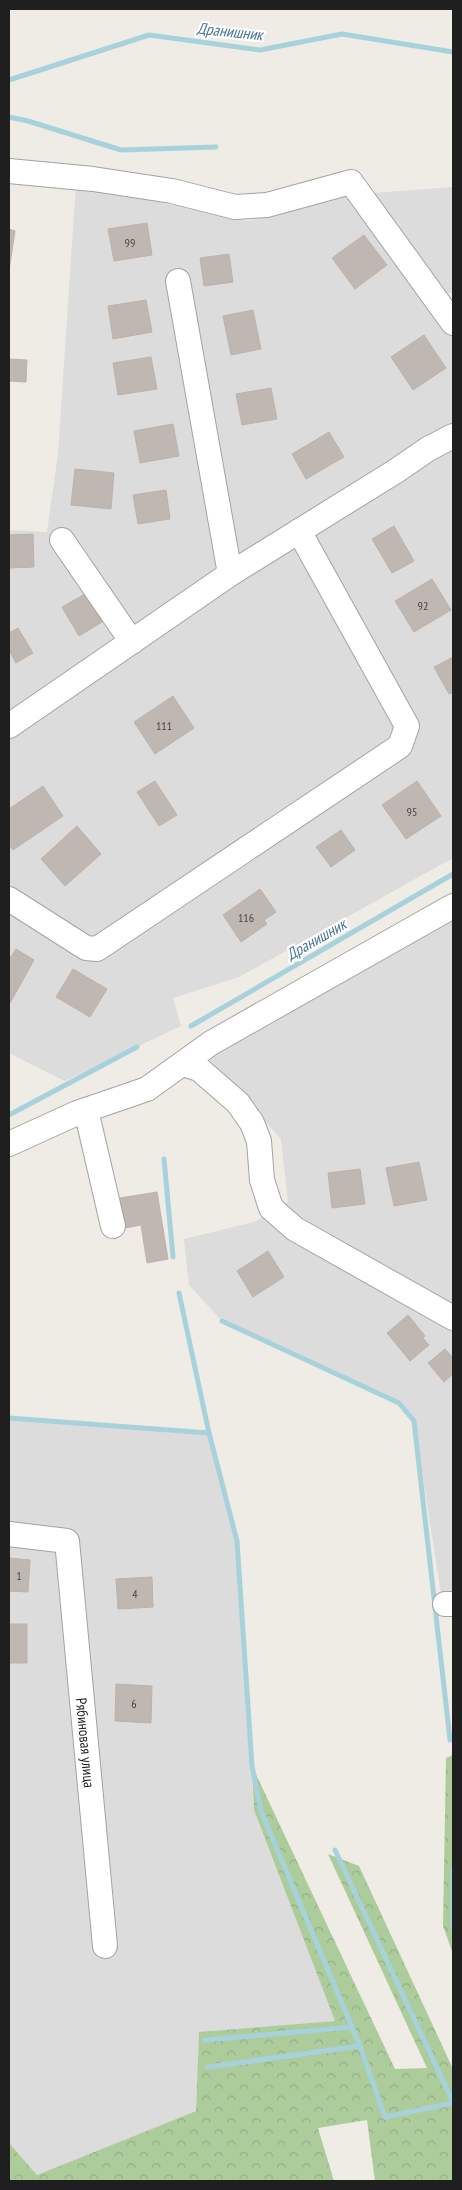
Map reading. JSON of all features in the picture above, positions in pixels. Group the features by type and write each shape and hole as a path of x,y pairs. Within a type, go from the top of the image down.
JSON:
{"street":[{"path":"9,171 93,179 172,191 235,207 267,205 351,182 453,322"},
{"path":"178,281 230,574"},
{"path":"9,726 230,574 396,471 428,449 453,436"},
{"path":"9,899 86,948 97,949 400,746 407,726 299,531"},
{"path":"62,540 132,642"},
{"path":"9,1144 86,1110 147,1088 211,1043 453,906"},
{"path":"183,1064 199,1070 238,1103 252,1123 259,1141 262,1180 271,1208 295,1229 453,1318"},
{"path":"86,1110 113,1226"},
{"name":"Рябиновая улица","path":"9,1534 67,1541 105,1946"}],"shaded area":[{"path":"76,184 248,221 347,195 453,187 453,290 448,294 453,302 453,858 239,977 173,998 181,1026 65,1081 9,1053 9,530 47,532 58,454"},
{"path":"453,920 453,1593 441,1594 414,1420 399,1403 222,1321 189,1285 184,1239 254,1222 288,1202 281,1139 209,1059"},
{"path":"9,1418 209,1433 237,1541 254,1810 335,2021 199,2033 196,2111 37,2175 9,2143"}],"green space":[{"path":"453,1755 453,1954 443,1926 446,1758"},
{"path":"252,1766 395,2069 427,2068 328,1854 359,1866 453,2069 453,2181 375,2181 367,2120 318,2128 334,2181 9,2181 9,2143 37,2175 196,2111 199,2032 335,2021 254,1810"}],"building":[{"path":"147,223 152,255 114,261 108,229"},
{"path":"9,229 15,231 9,271"},
{"path":"364,235 387,265 355,289 332,258"},
{"path":"229,254 233,282 204,286 200,258"},
{"path":"146,300 152,332 113,339 108,306"},
{"path":"253,310 261,349 231,355 223,316"},
{"path":"424,335 446,368 413,390 391,357"},
{"path":"151,357 157,389 118,395 113,363"},
{"path":"9,359 27,360 26,382 9,381"},
{"path":"271,388 277,419 242,425 236,394"},
{"path":"173,424 179,456 140,463 134,431"},
{"path":"329,432 344,457 306,479 292,454"},
{"path":"75,469 114,473 111,509 71,505"},
{"path":"166,490 170,519 138,524 133,495"},
{"path":"394,526 414,561 392,573 372,539"},
{"path":"33,534 34,567 9,568 9,535"},
{"path":"432,579 451,610 414,632 395,601"},
{"path":"85,594 102,622 79,636 62,607"},
{"path":"18,628 33,653 16,663 9,650 9,633"},
{"path":"453,657 453,692 449,694 434,667"},
{"path":"173,696 194,728 155,754 134,722"},
{"path":"155,781 177,815 159,826 137,792"},
{"path":"417,781 441,816 406,839 382,805"},
{"path":"43,786 63,816 13,850 9,844 9,809"},
{"path":"77,826 101,854 65,886 41,859"},
{"path":"341,830 355,850 331,867 316,847"},
{"path":"260,889 276,912 264,920 267,924 241,942 223,915"},
{"path":"16,949 34,960 10,1003 9,956 11,957"},
{"path":"73,969 107,989 90,1017 56,997"},
{"path":"419,1162 427,1200 394,1206 386,1168"},
{"path":"360,1169 365,1204 332,1208 328,1173"},
{"path":"157,1192 168,1259 147,1263 141,1225 125,1228 120,1198"},
{"path":"268,1251 284,1277 253,1297 237,1271"},
{"path":"408,1315 425,1336 423,1338 429,1345 410,1361 387,1333"},
{"path":"445,1349 453,1358 453,1374 444,1382 428,1363"},
{"path":"9,1558 30,1560 28,1592 9,1591"},
{"path":"152,1577 153,1607 118,1609 116,1579"},
{"path":"9,1624 27,1624 27,1663 9,1663"},
{"path":"116,1684 152,1686 151,1723 115,1721"}],"waterway":[{"name":"Дранишник","path":"9,80 149,35 260,50 342,34 453,52"},
{"path":"9,117 28,121 121,150 216,147"},
{"name":"Дранишник","path":"191,1026 453,874"},
{"path":"9,1115 137,1047"},
{"path":"164,1159 173,1257"},
{"path":"179,1293 209,1433"},
{"path":"222,1321 399,1403 414,1421 450,1740"},
{"path":"9,1418 209,1433 237,1541 252,1766 261,1811 360,2046"},
{"path":"335,1850 453,2102"},
{"path":"453,1869 453,1928"},
{"path":"205,2040 352,2027"},
{"path":"208,2067 360,2046 385,2117 453,2103"}]}
